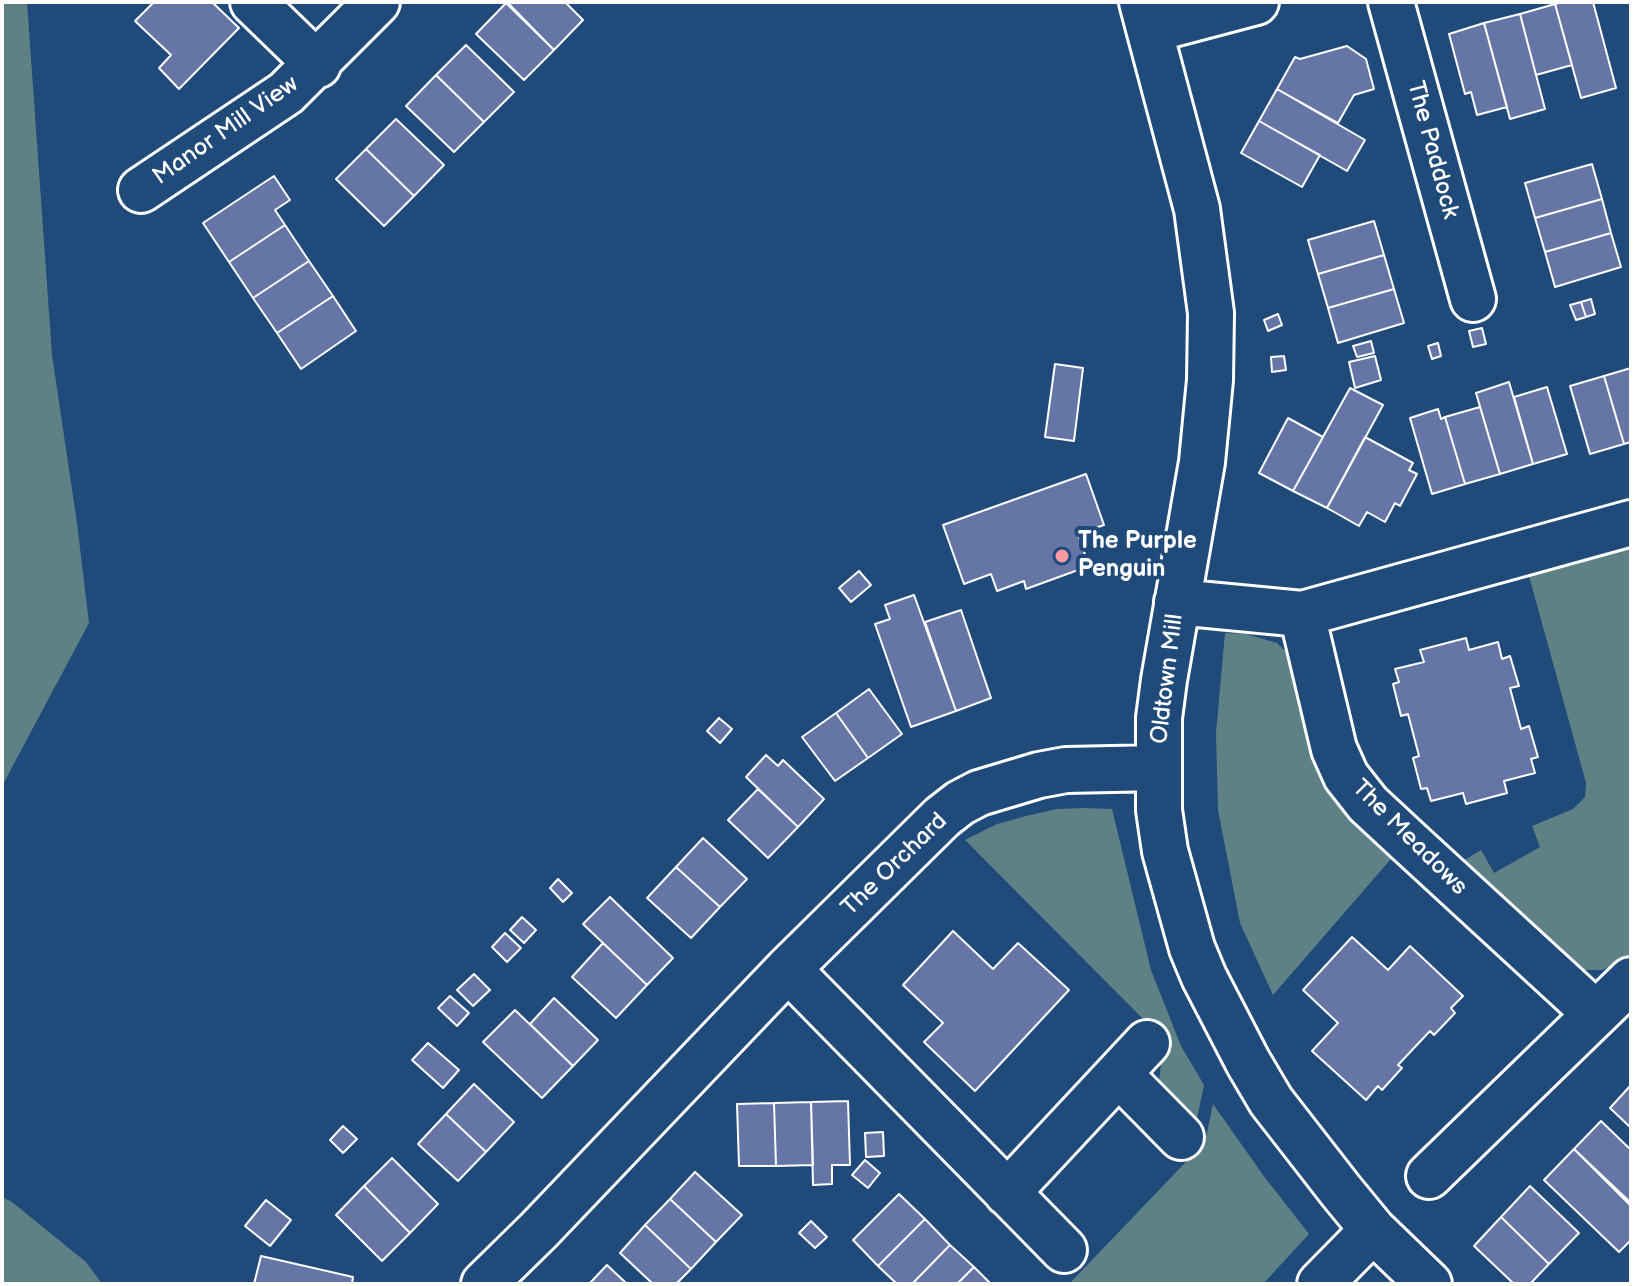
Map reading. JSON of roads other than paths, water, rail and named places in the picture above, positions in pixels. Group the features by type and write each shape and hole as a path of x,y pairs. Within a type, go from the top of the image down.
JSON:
{"street":[{"path":"253,2 318,65"},
{"name":"Manor Mill View","path":"141,190 286,93 318,65 377,2"},
{"path":"1146,16 1256,2"},
{"name":"The Paddock","path":"1391,2 1473,299"},
{"name":"Oldtown Mill","path":"1146,16 1197,209 1211,313 1210,380 1202,462 1164,680 1158,768 1159,810 1165,851 1185,927 1204,977 1271,1101 1373,1230 1429,1284"},
{"path":"1177,602 1302,614 1631,523"},
{"name":"The Meadows","path":"1302,614 1334,749 1346,776 1368,804 1595,1013"},
{"name":"The Orchard","path":"484,1284 788,969 942,817 960,803 1009,783 1039,775 1078,770 1158,768"},
{"path":"788,969 1064,1250"},
{"path":"1429,1176 1631,980"},
{"path":"1007,1193 1133,1058 1181,1137"},
{"path":"1320,1284 1373,1230"}],"place":[{"name":"The Purple Penguin","path":"1062,556"}]}
